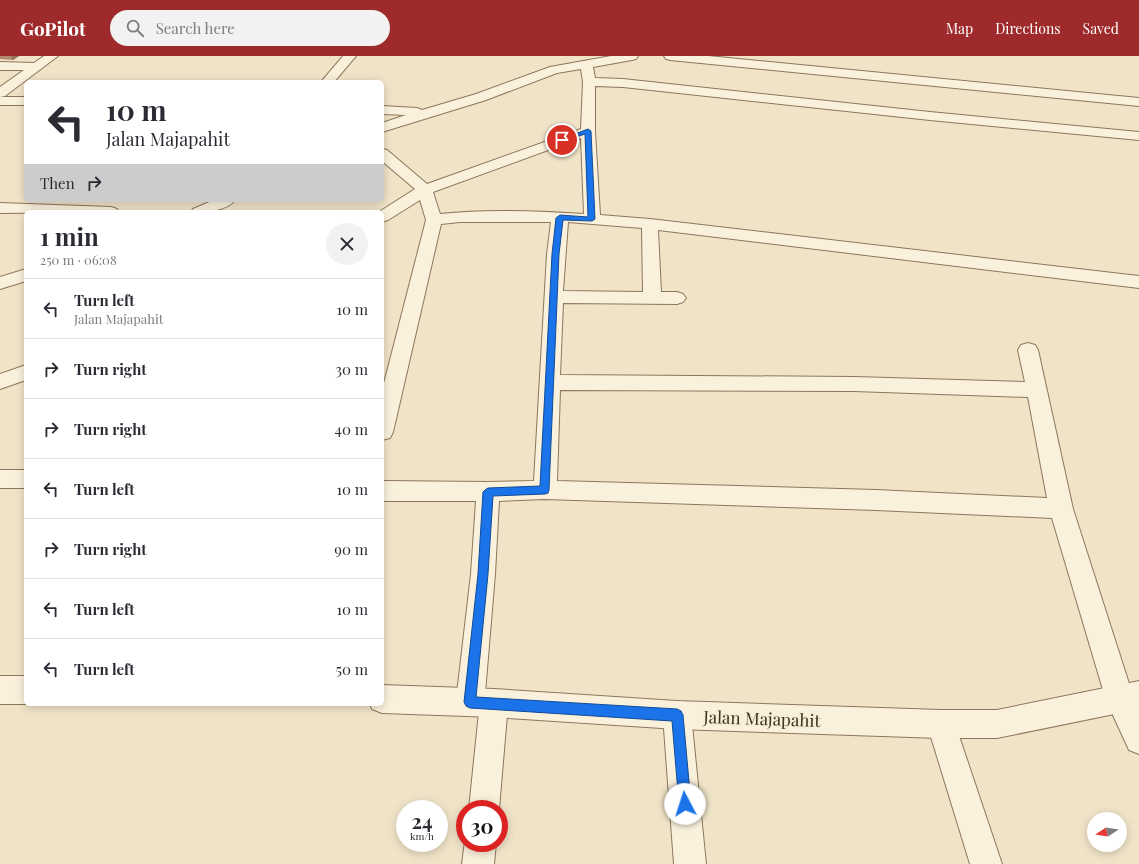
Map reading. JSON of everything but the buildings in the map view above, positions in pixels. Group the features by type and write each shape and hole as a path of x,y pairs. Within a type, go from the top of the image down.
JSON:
{"street":[{"path":"0,93 52,56"},
{"path":"329,80 350,56"},
{"path":"384,127 481,97 554,70 632,56"},
{"path":"670,56 1139,102"},
{"path":"586,64 589,82 588,131 592,219"},
{"path":"0,66 37,67"},
{"path":"589,82 623,83 930,116 1139,136"},
{"path":"0,100 24,101"},
{"path":"384,110 427,113"},
{"path":"384,216 425,190 588,131"},
{"path":"384,154 425,190 434,220 384,424"},
{"path":"204,210 222,202"},
{"path":"0,208 56,210"},
{"path":"434,220 460,217 560,218 650,224 1139,282"},
{"path":"545,490 556,254 560,218"},
{"path":"650,224 652,298"},
{"path":"0,283 24,276"},
{"path":"554,297 677,298"},
{"path":"1028,350 1035,390 1061,509 1129,698 1139,740"},
{"path":"0,382 24,373"},
{"path":"550,382 854,384 1035,390"},
{"path":"0,479 24,479"},
{"path":"384,491 488,492 545,490 868,500 1061,509"},
{"path":"484,800 482,703 483,574 488,492"},
{"path":"0,690 24,690"},
{"name":"Jalan Majapahit","path":"384,699 482,703 677,715 941,724 998,724 1129,698"},
{"path":"677,715 690,864"},
{"path":"941,724 986,864"},
{"path":"478,864 479,852"}],"route":[{"path":"562,140 588,131 592,219 560,218 556,254 545,490 488,492 483,574 470,702 677,715 685,804"}]}
